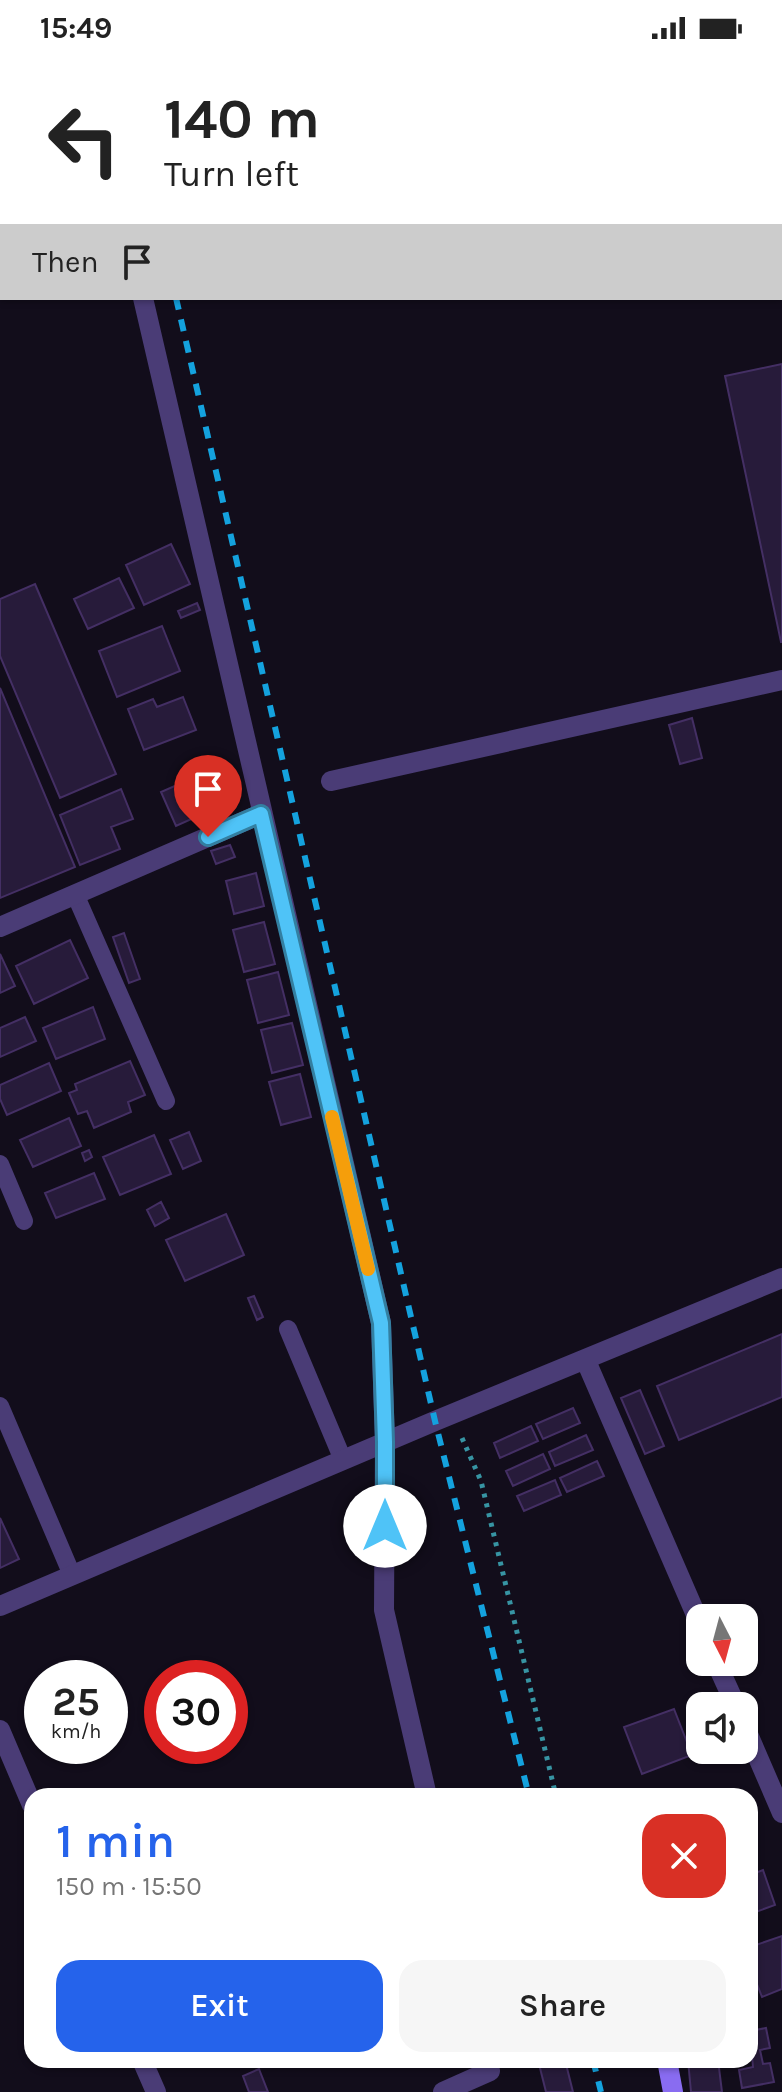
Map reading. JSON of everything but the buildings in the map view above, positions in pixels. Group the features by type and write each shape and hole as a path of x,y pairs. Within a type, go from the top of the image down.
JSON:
{"main road":[{"path":"668,2068 673,2092"}],"street":[{"path":"143,300 381,1323 385,1442 384,1610 425,1788"},
{"path":"331,781 782,680"},
{"path":"0,927 261,814"},
{"path":"0,1606 782,1278"},
{"path":"586,1361 691,1604"},
{"path":"0,1730 25,1788"},
{"path":"758,1757 782,1813"},
{"path":"146,2068 156,2092"},
{"path":"443,2092 490,2071 489,2068"}],"lane":[{"path":"75,894 166,1101"},
{"path":"0,1164 24,1221"},
{"path":"288,1329 343,1460"},
{"path":"0,1406 72,1575"}],"path":[{"path":"452,1414 481,1481 554,1788"}],"railway":[{"path":"176,300 435,1421 527,1788"},
{"path":"595,2068 601,2092"}],"slow traffic":[{"path":"332,1117 368,1269"}],"route":[{"path":"208,837 261,814 381,1323 385,1526"}]}
